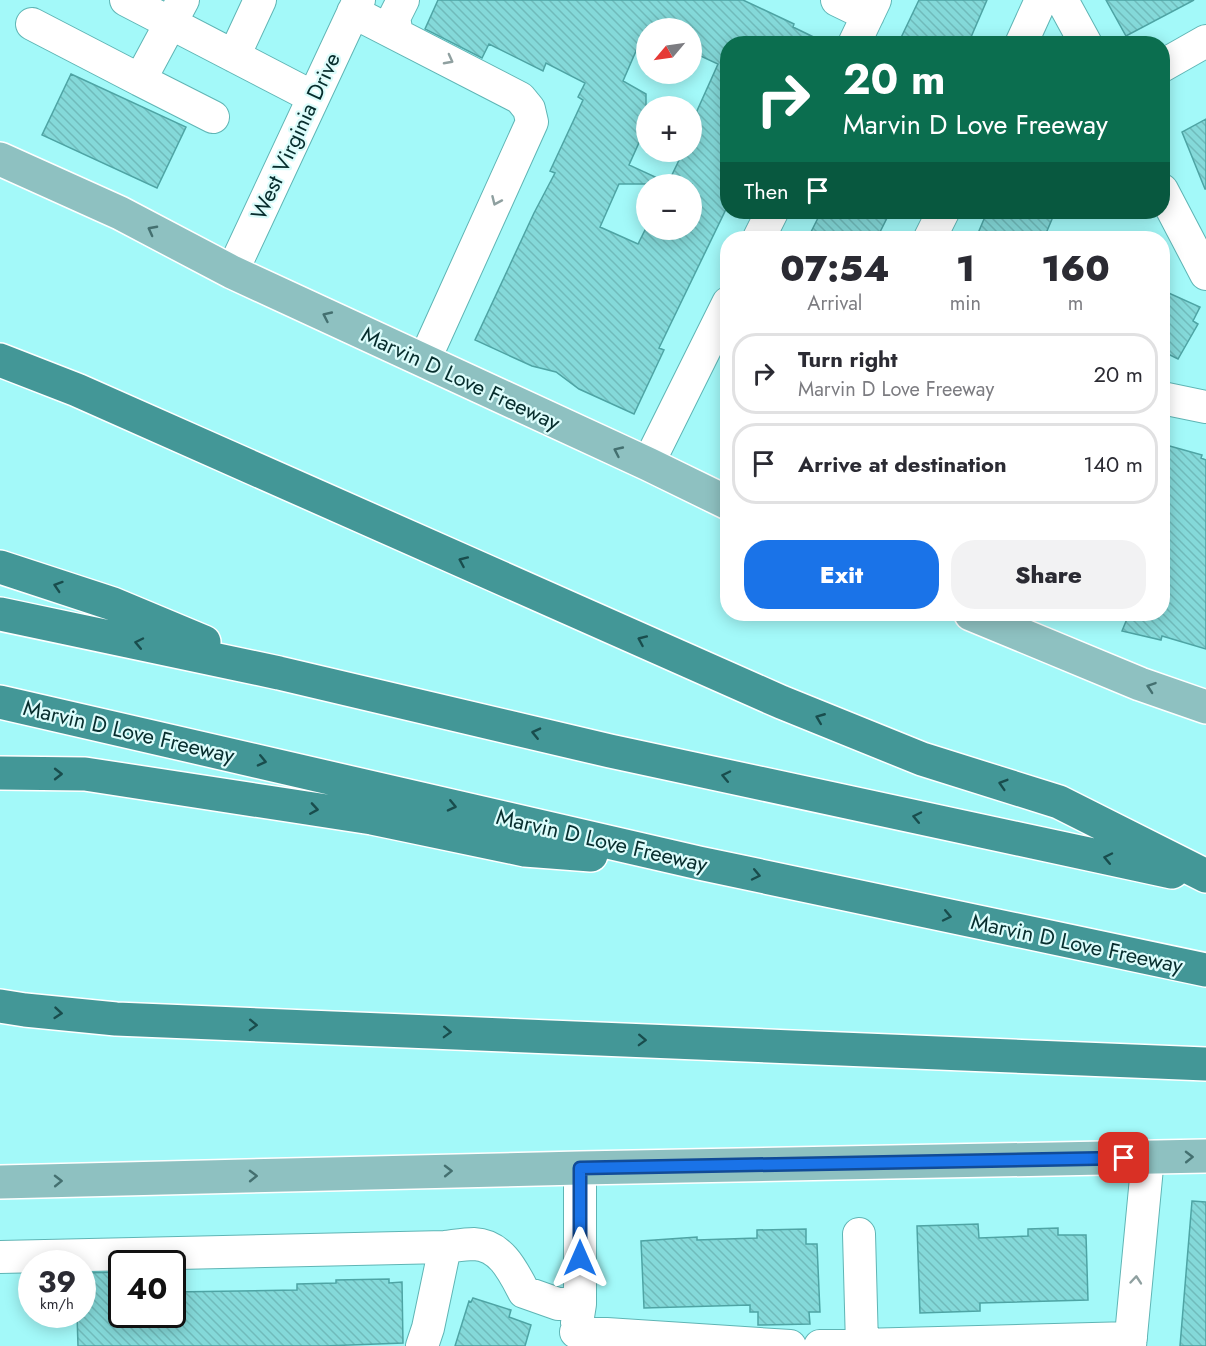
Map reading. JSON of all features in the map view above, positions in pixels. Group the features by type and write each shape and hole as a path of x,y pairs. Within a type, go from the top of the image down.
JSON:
{"highway":[{"path":"0,360 76,390 781,702 922,759 1059,802 1206,878"},
{"path":"0,567 113,604 279,673"},
{"path":"0,614 279,673 610,751 1206,878"},
{"name":"Marvin D Love Freeway","path":"0,702 699,863 1206,970"},
{"path":"0,773 85,774 372,819 525,850 699,863"},
{"path":"0,1006 116,1019 1206,1064"}],"main road":[{"name":"Marvin D Love Freeway","path":"0,159 120,213 232,272 720,499"},
{"path":"988,621 1140,684 1206,706"},
{"path":"0,1182 1206,1156"}],"street":[{"path":"126,0 177,12 234,56 314,97"},
{"path":"234,56 260,0"},
{"path":"397,34 394,18 403,0"},
{"path":"837,0 872,7 858,36"},
{"path":"1025,36 1041,0"},
{"path":"1062,0 1082,36"},
{"path":"356,6 397,34 520,98 529,109 532,122 424,361"},
{"name":"West Virginia Drive","path":"232,272 356,6"},
{"path":"141,80 177,12"},
{"path":"32,24 213,117"},
{"path":"1170,61 1206,41"},
{"path":"1170,205 1206,274"},
{"path":"648,464 720,319"},
{"path":"1170,400 1206,407"},
{"path":"819,1346 1131,1342 1148,1157"},
{"path":"576,1327 580,1168"},
{"path":"860,1234 862,1345"},
{"path":"0,1257 444,1247 476,1244 500,1253 512,1268 524,1292 558,1304 576,1327 723,1344 790,1346"},
{"path":"422,1346 428,1328 444,1247"}],"building":[{"path":"438,0 743,0 794,24 793,27 812,36 720,36 721,219 659,348 664,350 634,414 579,389 556,372 532,366 475,340 555,173 550,171 583,100 578,97 585,83 546,63 543,71 489,44 482,58 425,29"},
{"path":"919,0 987,0 971,36 902,36"},
{"path":"1106,0 1194,0 1126,36"},
{"path":"71,74 186,127 157,188 42,135"},
{"path":"1206,119 1206,189 1205,189 1182,132"},
{"path":"818,219 886,219 880,231 812,231"},
{"path":"984,219 1052,219 1047,231 979,231"},
{"path":"1170,294 1200,307 1193,321 1198,324 1178,359 1170,355"},
{"path":"1170,446 1202,455 1201,458 1206,460 1206,649 1162,636 1161,640 1122,631 1126,621 1170,621"},
{"path":"1192,1201 1206,1202 1206,1346 1180,1346"},
{"path":"978,1224 979,1238 1028,1236 1028,1229 1058,1228 1058,1235 1086,1235 1088,1300 980,1303 980,1311 920,1313 917,1226"},
{"path":"806,1229 806,1244 817,1244 820,1312 809,1312 810,1324 758,1325 758,1312 750,1312 750,1305 644,1308 641,1241 697,1237 697,1240 757,1238 757,1230"},
{"path":"108,1272 108,1328 186,1328 186,1292 297,1290 297,1284 336,1283 336,1280 389,1279 389,1283 402,1282 403,1343 324,1346 78,1346 77,1328 96,1328 96,1273"},
{"path":"473,1298 511,1310 509,1317 531,1325 525,1346 455,1346 469,1301 471,1302"}],"route":[{"path":"580,1258 580,1168 1124,1158"}]}
